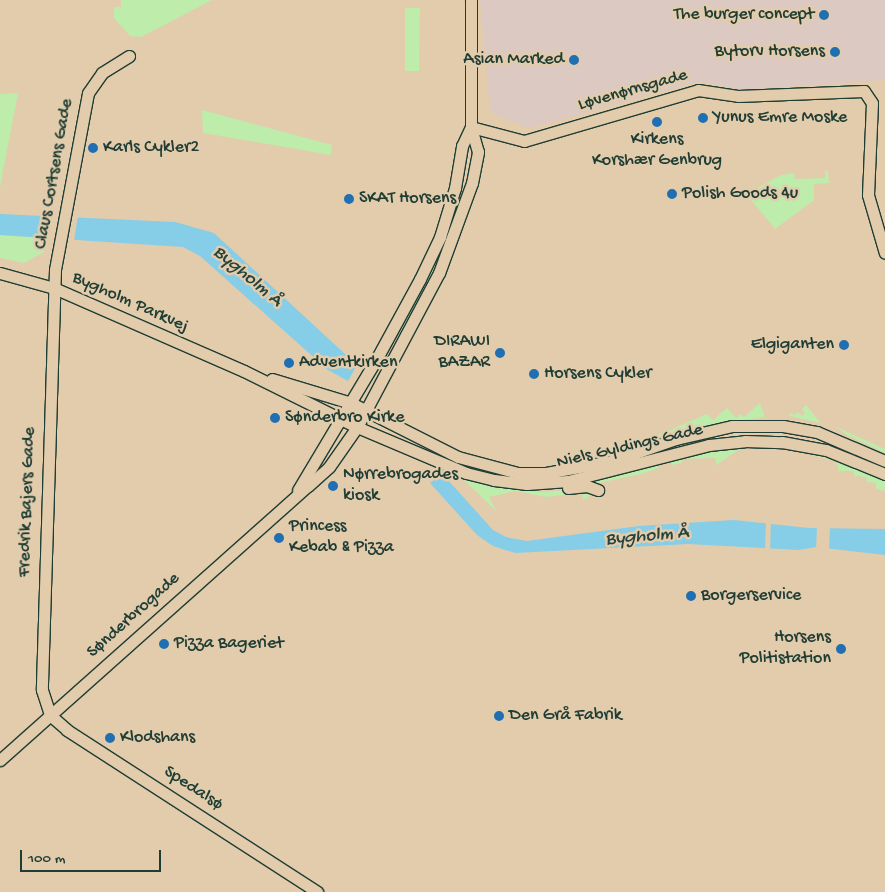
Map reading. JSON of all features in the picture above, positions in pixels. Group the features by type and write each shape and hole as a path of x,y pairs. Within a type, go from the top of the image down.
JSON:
{"street":[{"path":"470,0 471,127"},
{"name":"Claus Cortsens Gade","path":"54,288 60,244 88,93 102,73 129,56"},
{"name":"Løvenørnsgade","path":"471,127 524,141 698,90 738,96 858,90 868,93 872,112 868,195 885,253"},
{"name":"Sønderbrogade","path":"292,499 392,333 440,237 455,188 462,146 471,127"},
{"name":"Sønderbrogade","path":"0,760 328,467 357,427 452,244 472,183 478,152 471,127"},
{"name":"Bygholm Parkvej","path":"0,274 54,288 244,371 340,419"},
{"name":"Fredrik Bajers Gade","path":"50,715 42,690 40,671 54,288"},
{"name":"Bygholm Parkvej","path":"244,371 351,403"},
{"name":"Niels Gyldings Gade","path":"351,403 458,457 518,473 546,473 612,461 703,431 732,426 772,426 829,436 885,461"},
{"name":"Niels Gyldings Gade","path":"340,419 466,473 536,484 594,477 710,446 756,441 796,444 842,455 885,474"},
{"path":"710,446 722,439 764,435 772,426"},
{"path":"536,484 546,490 587,486 598,490"},
{"name":"Spedalsø","path":"50,715 72,734 318,892"}],"shaded area":[{"path":"480,0 885,0 885,80 742,90 699,81 529,128 495,115 490,108"}],"green space":[{"path":"121,0 212,0 141,37 130,36 114,18 114,7 121,7"},
{"path":"405,8 420,8 419,71 405,71"},
{"path":"18,93 0,187 0,94"},
{"path":"202,110 332,145 331,155 203,133"},
{"path":"825,171 828,171 829,183 814,184 814,200 775,229 746,194 781,175 794,173 795,179 825,178"},
{"path":"454,206 458,209 450,240 400,341 397,339 404,320"},
{"path":"0,235 45,238 44,252 24,263 0,258"},
{"path":"760,403 765,417 702,426 668,435 668,431 707,414 713,420 727,408 736,418 741,414 744,417"},
{"path":"806,405 821,423 789,416 790,413 794,415 798,412 802,416 805,413 802,409"},
{"path":"836,427 885,449 885,453 847,435"},
{"path":"663,433 662,437 600,456 613,443 618,448"},
{"path":"729,445 800,447 854,464 885,481 885,491 876,489 876,483 867,482 866,477 854,476 854,471 839,471 836,461 784,448 743,447 716,465 716,458 682,459 682,463 672,465 671,462 662,464 661,461"},
{"path":"657,462 659,468 641,474 594,484 589,481"},
{"path":"460,476 542,492 583,489 592,495 583,500 582,493 546,497 515,491 489,497 497,512"}],"water":[{"name":"Bygholm Å","path":"0,214 175,222 214,233 357,365 348,381 328,370 200,256 183,247 0,235"},
{"path":"439,476 448,480 493,530 506,537 527,541 639,526 734,520 809,528 885,529 885,555 816,547 799,550 688,544 515,553 493,546 477,535 430,483"}],"pier":[{"path":"52,214 78,215 74,241 48,239"},
{"path":"766,520 771,520 770,551 765,550"},
{"path":"817,526 830,527 829,551 816,550"}],"place":[{"name":"The burger concept","path":"824,15"},
{"name":"Bytorv Horsens","path":"835,52"},
{"name":"Asian Marked","path":"574,60"},
{"name":"Yunus Emre Moske","path":"703,118"},
{"name":"Kirkens Korshær Genbrug","path":"657,122"},
{"name":"Karls Cykler2","path":"93,148"},
{"name":"Polish Goods 4u","path":"672,194"},
{"name":"SKAT Horsens","path":"349,199"},
{"name":"Elgiganten","path":"844,345"},
{"name":"DIRAWI BAZAR","path":"500,353"},
{"name":"Adventkirken","path":"289,363"},
{"name":"Horsens Cykler","path":"534,374"},
{"name":"Sønderbro Kirke","path":"275,418"},
{"name":"Nørrebrogades kiosk","path":"333,486"},
{"name":"Princess Kebab & Pizza","path":"279,538"},
{"name":"Borgerservice","path":"691,596"},
{"name":"Pizza Bageriet","path":"164,644"},
{"name":"Horsens Politistation","path":"841,649"},
{"name":"Den Grå Fabrik","path":"499,716"},
{"name":"Klodshans","path":"110,738"}]}
